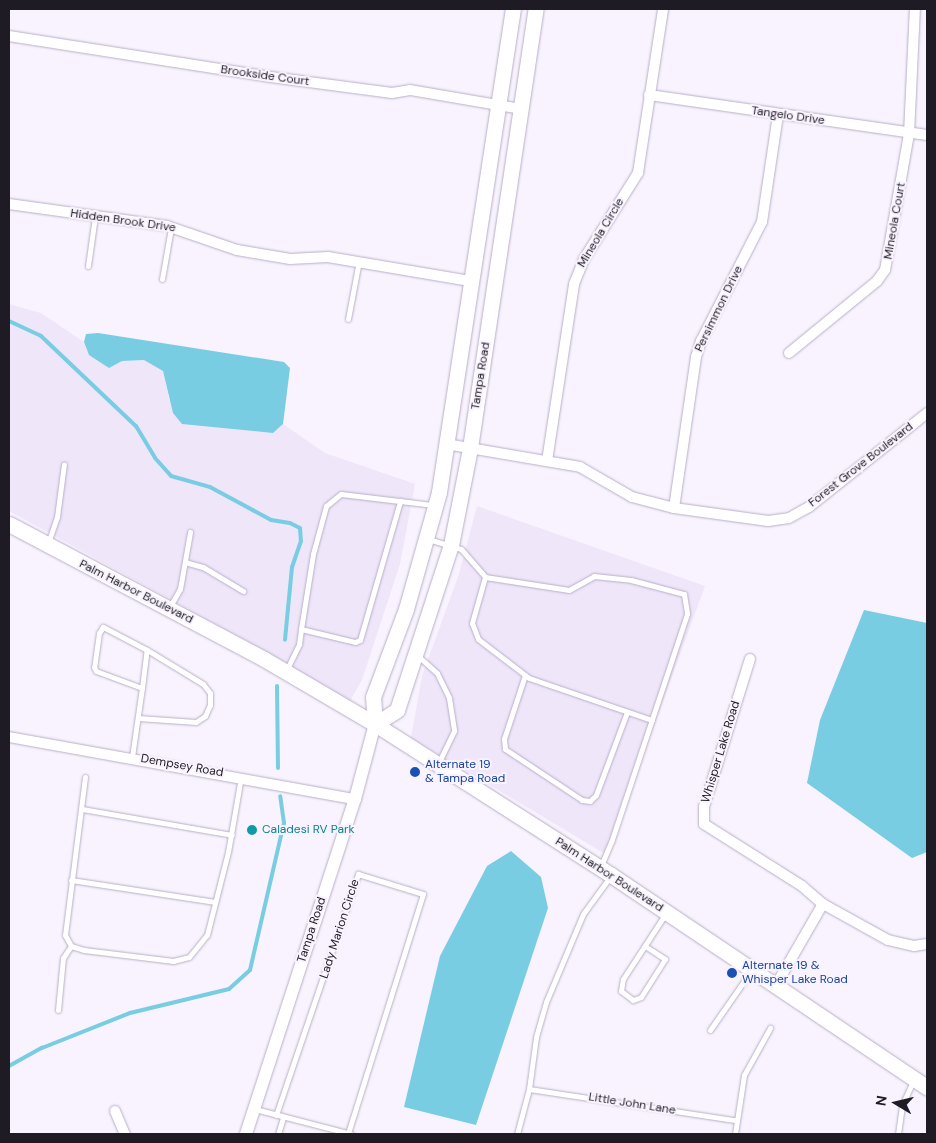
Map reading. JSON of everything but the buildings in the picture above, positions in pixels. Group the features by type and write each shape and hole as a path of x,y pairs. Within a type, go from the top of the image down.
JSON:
{"main road":[{"name":"Tampa Road","path":"513,9 435,506 406,609 373,697 374,724 397,710 450,545 470,448 536,9"},
{"name":"Palm Harbor Boulevard","path":"9,524 47,546 286,671 374,724 605,871 775,987 927,1087"}],"street":[{"name":"Mineola Circle","path":"547,461 579,269 638,173 663,9"},
{"path":"909,134 915,9"},
{"name":"Brookside Court","path":"9,36 271,77 392,93 410,90 521,109"},
{"name":"Tangelo Drive","path":"649,95 909,134 927,135"},
{"name":"Persimmon Drive","path":"674,508 696,358 701,341 762,222 778,115"},
{"name":"Mineola Court","path":"789,353 877,281 885,270 909,134"},
{"name":"Hidden Brook Drive","path":"9,204 172,227 237,250 290,259 328,257 470,280"},
{"name":"Forest Grove Boulevard","path":"446,444 580,467 632,497 674,508 768,521 789,518 809,507 927,413"},
{"name":"Whisper Lake Road","path":"750,659 704,807 704,824 802,886 823,904 888,940 914,946 927,944"},
{"name":"Tampa Road","path":"246,1134 355,799 374,724"},
{"name":"Dempsey Road","path":"9,738 241,776 355,799"},
{"path":"775,987 823,904"},
{"path":"115,1111 125,1134"}],"lane":[{"path":"88,266 95,216"},
{"path":"162,279 172,227"},
{"path":"348,319 359,261"},
{"path":"47,546 57,517 64,464"},
{"path":"286,671 298,644 312,554 326,506 341,494 435,506"},
{"path":"301,629 355,642 360,640 400,501"},
{"path":"169,609 180,589 190,532"},
{"path":"426,538 461,549 485,577 569,590 594,576 631,580 684,594 687,614 612,842 605,871 583,914 555,978 536,1037 529,1089 518,1134"},
{"path":"185,562 203,567 243,591"},
{"path":"485,577 472,623 478,639 525,675 652,720"},
{"path":"138,718 196,722 205,716 210,705 210,694 203,684 110,629 103,628 99,633 94,667 96,671 142,688"},
{"path":"132,757 147,650"},
{"path":"415,655 430,665 449,698 454,730 438,765"},
{"path":"525,675 504,739 505,749 582,800 590,801 596,795 627,712"},
{"path":"71,946 172,961 189,957 207,935 232,835 241,776"},
{"path":"71,946 65,935 85,777"},
{"path":"82,810 232,835"},
{"name":"Lady Marion Circle","path":"276,1115 358,874 423,894 349,1134"},
{"path":"71,880 215,902"},
{"path":"644,946 665,959 642,997 633,1000 621,991 621,984 644,946 666,913"},
{"path":"58,1010 63,958 71,946"},
{"path":"710,1030 751,970"},
{"path":"735,1134 735,1120 744,1075 770,1028"},
{"path":"898,1134 902,1105 914,1078"},
{"name":"Little John Lane","path":"529,1089 735,1120"},
{"path":"254,1108 282,1118 349,1134"},
{"path":"278,1134 282,1118"}],"shaded area":[{"path":"9,304 41,313 84,342 89,355 122,361 145,360 163,371 169,399 273,433 283,424 325,453 415,484 400,564 362,680 350,701 270,654 9,511"},
{"path":"477,506 705,586 607,855 411,738 422,676 459,574"}],"water":[{"path":"98,333 284,362 290,368 283,424 273,433 182,424 173,413 163,371 144,360 122,361 109,368 89,355 84,342 86,334"},
{"path":"864,610 927,623 927,852 912,858 807,783 820,720"},
{"path":"511,851 541,877 548,908 476,1125 404,1107 440,956 487,866"}],"waterway":[{"path":"9,321 41,336 136,426 155,458 171,476 210,487 271,520 290,523 300,528 301,541 292,567 285,640"},
{"path":"277,686 278,768"},
{"path":"9,1066 42,1048 130,1013 229,989 250,970 284,823 280,796"}],"place":[{"name":"Alternate 19 & Tampa Road","path":"415,772"},
{"name":"Caladesi RV Park","path":"252,830"},
{"name":"Alternate 19 & Whisper Lake Road","path":"732,973"}]}
